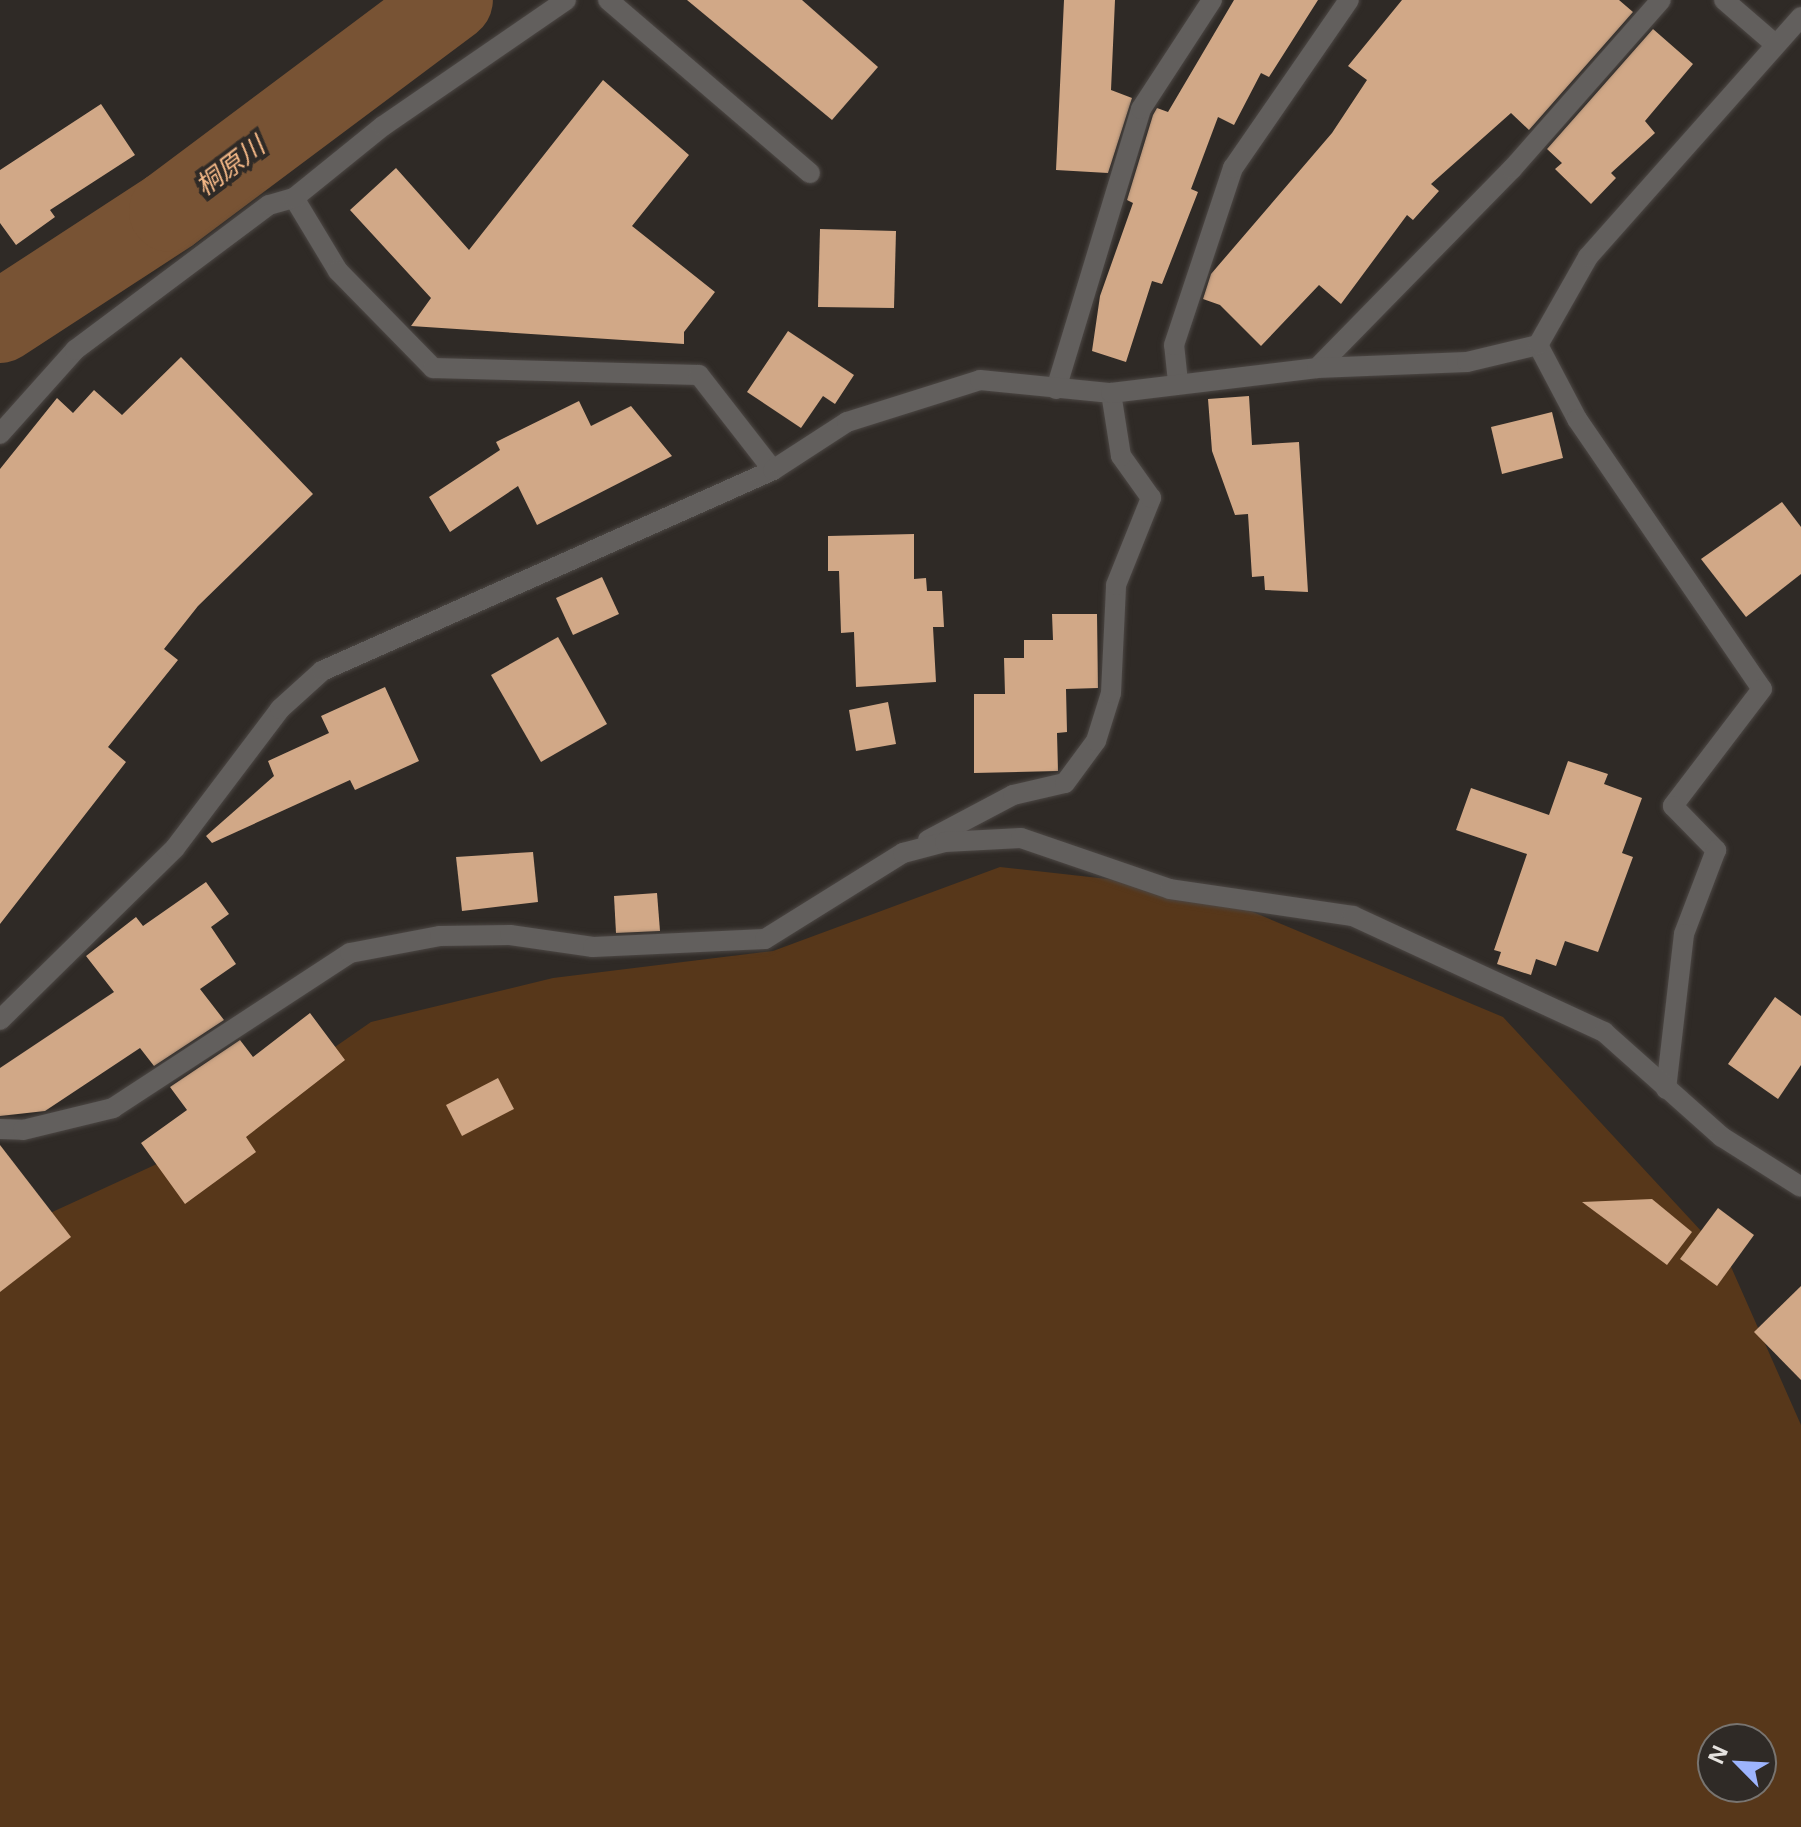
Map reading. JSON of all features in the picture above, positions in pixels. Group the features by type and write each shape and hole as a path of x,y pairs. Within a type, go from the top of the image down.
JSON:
{"street":[{"path":"0,434 75,350 269,205 294,198 383,126 566,0"},
{"path":"608,0 810,173"},
{"path":"1056,389 1141,109 1212,0"},
{"path":"1178,382 1174,345 1233,168 1349,0"},
{"path":"1317,368 1512,169 1661,0"},
{"path":"1724,0 1775,44"},
{"path":"0,1020 175,848 280,709 322,671 773,470 847,422 980,380 1111,393 1178,382 1317,368 1467,362 1538,345 1588,257 1801,17"},
{"path":"294,198 338,271 433,368 699,375 773,470"},
{"path":"1538,345 1577,419 1762,689 1673,806 1716,850 1684,934 1666,1089"},
{"path":"0,1129 113,1108 350,953 440,936 510,935 593,947 765,939 903,853 1013,795 1065,783 1096,741 1111,693 1116,585 1151,498 1121,456 1111,393"},
{"path":"903,853 945,842 1021,838 1170,889 1353,916 1604,1032 1722,1137 1801,1187"}],"shaded area":[{"path":"1000,867 1198,889 1503,1017 1728,1260 1801,1425 1801,1827 0,1827 0,1236 183,1152 371,1022 553,978 773,951"}],"building":[{"path":"687,0 802,0 878,67 832,120"},
{"path":"1064,0 1115,0 1111,90 1132,98 1108,173 1056,170"},
{"path":"1234,0 1318,0 1269,77 1261,73 1234,125 1218,117 1191,189 1198,192 1162,284 1152,281 1126,362 1092,351 1100,296 1133,203 1127,200 1153,115 1157,108 1168,112"},
{"path":"1402,0 1619,0 1633,12 1529,130 1511,113 1431,184 1439,191 1413,220 1407,215 1341,304 1319,285 1261,346 1220,305 1203,299 1211,274 1332,133 1367,80 1348,66"},
{"path":"1653,29 1693,64 1645,121 1655,133 1611,173 1616,178 1591,204 1555,169 1562,163 1547,149"},
{"path":"603,80 689,155 632,226 715,292 684,332 684,344 411,326 431,298 350,210 396,168 469,250"},
{"path":"101,104 135,155 50,210 55,217 16,245 0,223 0,170"},
{"path":"820,229 896,231 894,308 818,307"},
{"path":"788,331 854,375 835,404 823,396 801,428 747,392"},
{"path":"181,357 313,494 198,606 164,649 178,660 108,747 126,762 0,924 0,469 57,398 73,413 94,390 122,415"},
{"path":"1249,396 1252,445 1299,442 1308,592 1265,590 1264,576 1252,577 1248,514 1235,515 1212,451 1208,399"},
{"path":"579,401 591,426 631,406 672,456 537,525 518,486 450,532 429,497 500,450 496,442"},
{"path":"1552,412 1563,458 1502,474 1491,427"},
{"path":"1782,502 1801,527 1801,574 1746,617 1701,559"},
{"path":"914,534 914,579 926,578 927,591 942,591 944,627 933,627 936,682 856,687 854,632 841,633 839,571 828,571 828,536"},
{"path":"602,577 619,614 573,635 556,598"},
{"path":"1052,614 1097,614 1098,688 1066,689 1067,732 1057,733 1058,771 974,773 974,694 1005,694 1004,658 1024,658 1024,640 1053,640"},
{"path":"558,637 607,724 541,762 491,675"},
{"path":"385,687 419,761 355,790 350,780 212,843 206,836 274,776 268,761 329,733 321,716"},
{"path":"888,702 896,744 856,751 849,710"},
{"path":"1568,761 1608,774 1604,784 1642,798 1622,853 1633,857 1598,952 1565,941 1556,966 1536,959 1531,975 1497,964 1501,952 1494,950 1527,854 1456,830 1471,788 1549,815"},
{"path":"533,852 538,902 462,911 456,857"},
{"path":"206,882 229,914 211,927 236,964 200,989 224,1020 154,1066 140,1048 45,1111 0,1116 0,1068 114,992 86,956 136,917 143,926"},
{"path":"657,893 660,931 616,933 614,896"},
{"path":"1775,997 1801,1016 1801,1065 1778,1099 1728,1064"},
{"path":"310,1013 345,1060 246,1137 256,1152 185,1204 141,1143 187,1110 170,1087 240,1040 253,1057"},
{"path":"498,1078 514,1109 462,1136 446,1105"},
{"path":"0,1145 71,1237 0,1292"},
{"path":"1652,1199 1692,1232 1667,1265 1582,1202"},
{"path":"1718,1208 1754,1235 1717,1286 1680,1259"},
{"path":"1801,1286 1801,1380 1754,1332"}],"waterway":[{"name":"桐原川","path":"0,322 170,211 452,0"}]}
